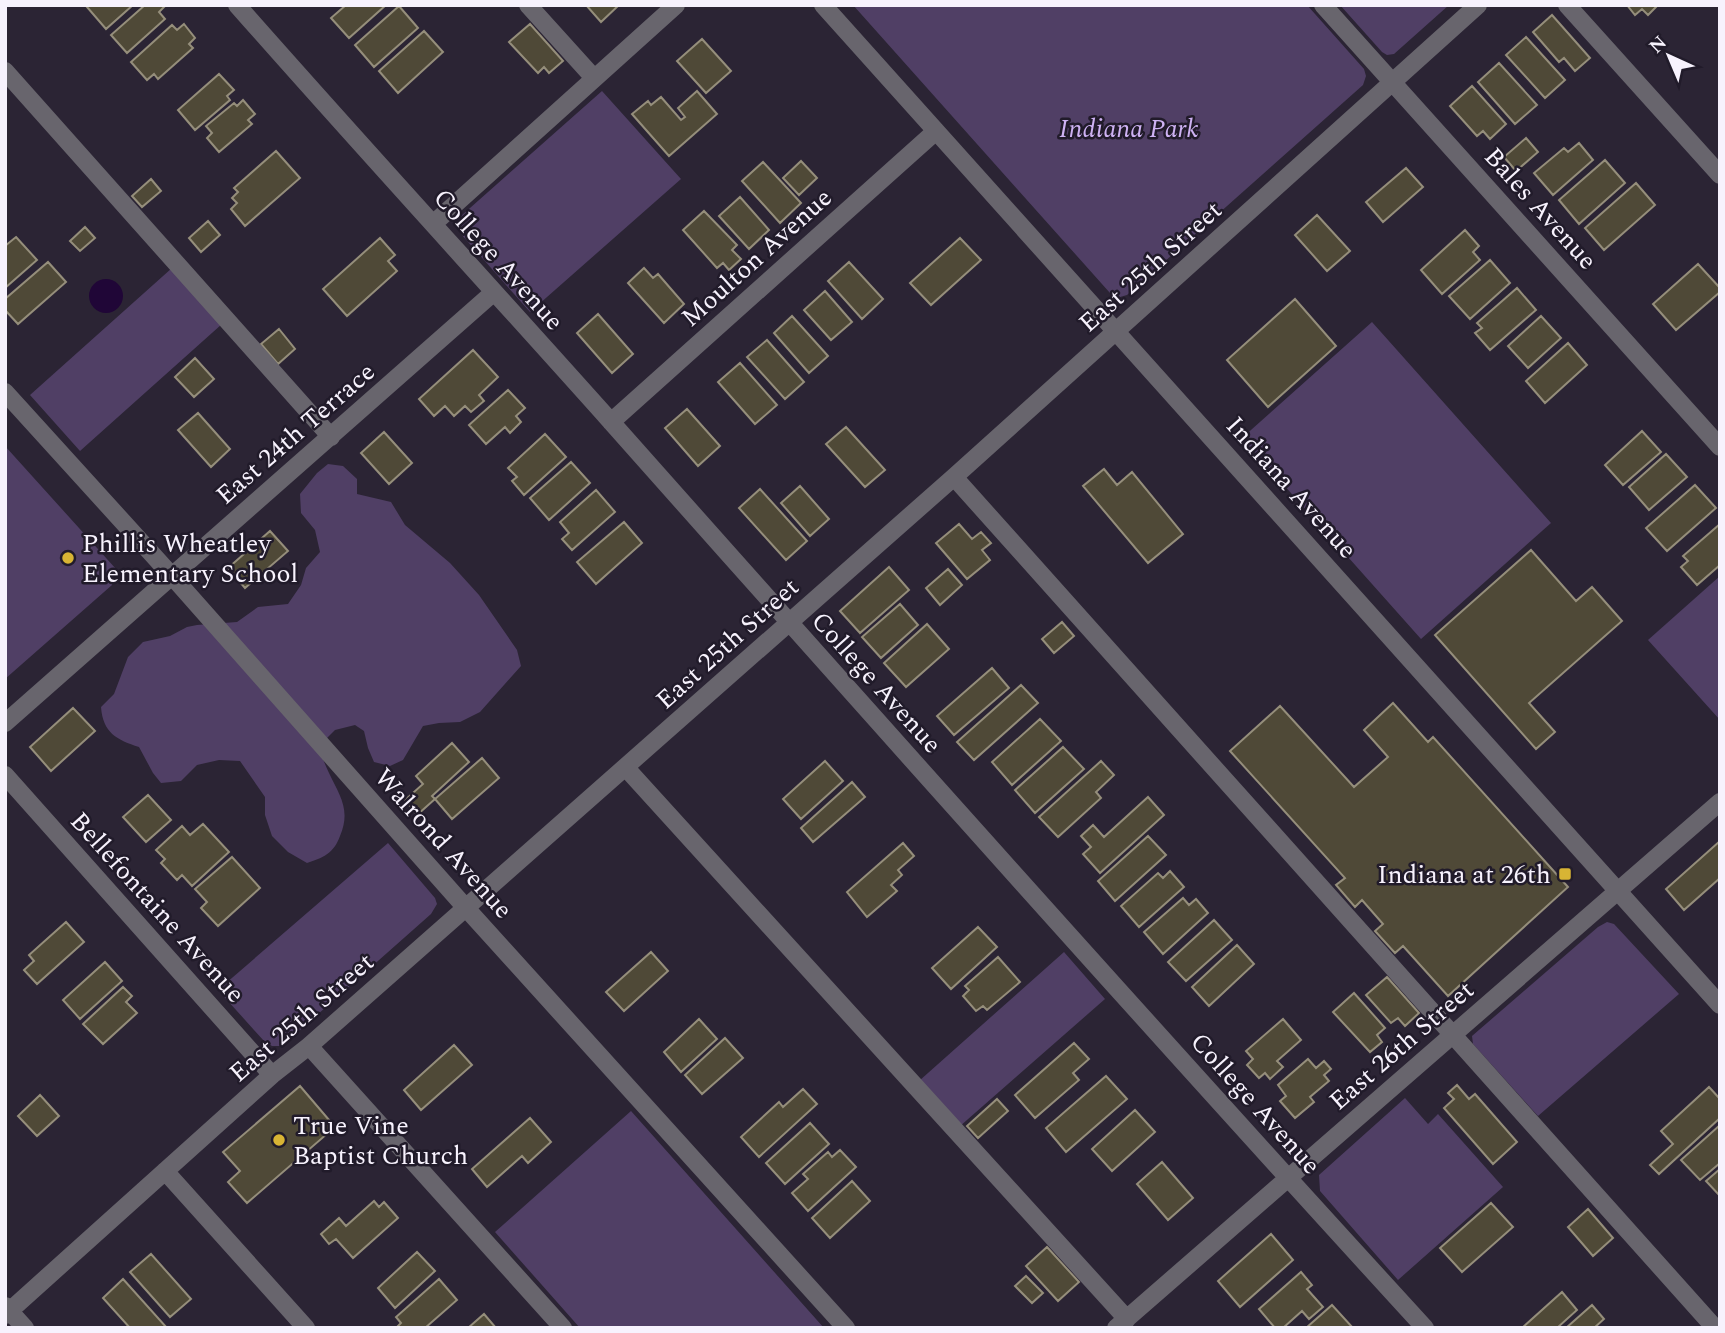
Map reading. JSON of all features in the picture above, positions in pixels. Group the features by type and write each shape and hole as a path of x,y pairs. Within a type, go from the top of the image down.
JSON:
{"street":[{"name":"College Avenue","path":"237,5 789,623 1425,1328"},
{"path":"528,5 594,78"},
{"path":"433,224 676,5"},
{"name":"Indiana Avenue","path":"824,5 1720,1005"},
{"name":"Bales Avenue","path":"1323,5 1720,447"},
{"name":"East 25th Street","path":"7,1311 954,477 1478,5"},
{"path":"1567,5 1720,175"},
{"path":"5,71 331,438"},
{"name":"Moulton Avenue","path":"611,422 936,131"},
{"name":"East 24th Terrace","path":"5,723 494,292"},
{"name":"Walrond Avenue","path":"5,391 466,908 846,1328"},
{"path":"954,477 1715,1328"},
{"path":"626,768 1122,1323"},
{"name":"Bellefontaine Avenue","path":"5,775 272,1075"},
{"name":"East 26th Street","path":"1122,1323 1720,802"},
{"path":"309,1046 563,1328"},
{"path":"165,1171 306,1328"},
{"path":"7,1311 25,1328"}],"green space":[{"name":"Indiana Park","path":"853,5 1307,5 1364,69 1366,76 1363,85 1127,295 1120,297 1110,293"},
{"path":"1340,5 1449,5 1394,54 1387,55"},
{"path":"602,91 681,179 530,312 461,234 458,225 461,216"},
{"path":"172,268 222,324 80,451 30,395"},
{"path":"1372,322 1551,523 1421,639 1242,438"},
{"name":"Phillis Wheatley Elementary School","path":"5,446 116,569 112,585 5,679"},
{"path":"328,464 343,466 357,479 357,494 391,502 405,525 450,563 479,595 517,650 521,666 480,712 460,722 423,726 403,760 390,766 374,762 364,731 355,725 335,730 318,747 343,803 343,827 338,842 331,851 307,863 288,852 272,836 265,815 265,797 240,761 219,760 197,765 181,781 161,783 139,747 118,738 108,729 101,707 114,694 128,657 143,642 170,636 187,627 237,622 258,607 288,604 301,585 306,568 320,552 315,530 301,513 300,494"},
{"path":"1720,576 1720,720 1648,640"},
{"path":"388,843 435,898 437,904 431,914 282,1046 272,1046 264,1041 218,990"},
{"path":"1607,922 1614,924 1679,994 1538,1116 1473,1044 1472,1036"},
{"path":"1064,952 1105,999 959,1127 919,1081"},
{"path":"1405,1098 1428,1124 1438,1114 1503,1187 1398,1280 1320,1191 1319,1175"},
{"path":"631,1111 824,1328 580,1328 495,1232"}],"shaded area":[{"path":"106,279 118,284 123,296 118,308 106,313 94,308 89,296 94,284"}],"building":[{"path":"133,5 106,29 87,7"},
{"path":"145,5 166,5 159,12 165,19 127,53 111,35"},
{"path":"346,5 386,5 349,38 331,18"},
{"path":"586,5 619,5 601,22"},
{"path":"1627,5 1658,5 1648,15 1642,9 1635,15"},
{"path":"399,6 418,28 374,67 355,45"},
{"path":"1552,15 1590,58 1575,71 1564,58 1559,62 1533,32"},
{"path":"184,24 195,38 189,44 193,48 158,79 154,74 147,80 131,62 172,25 177,30"},
{"path":"530,24 563,61 549,73 544,67 538,73 509,42"},
{"path":"424,31 443,52 398,93 379,71"},
{"path":"1526,37 1565,80 1545,98 1506,55"},
{"path":"702,39 731,71 706,93 677,61"},
{"path":"1499,63 1537,105 1515,124 1478,82"},
{"path":"219,74 234,90 227,96 230,100 195,130 178,110"},
{"path":"1472,86 1506,124 1490,139 1483,131 1477,136 1450,106"},
{"path":"697,91 717,114 669,156 632,114 648,101 651,105 661,97 681,120 685,117 678,108"},
{"path":"243,100 255,114 248,120 252,124 219,152 207,138 212,133 206,126 234,103 237,106"},
{"path":"1526,138 1538,152 1516,171 1504,157"},
{"path":"1579,143 1593,160 1553,195 1534,173 1564,148 1568,152"},
{"path":"276,151 300,178 245,226 231,209 237,203 232,198 238,192 234,188"},
{"path":"1605,160 1625,183 1579,224 1559,200"},
{"path":"801,161 817,178 799,195 783,178"},
{"path":"763,162 801,203 780,223 742,181"},
{"path":"1406,168 1423,187 1383,222 1366,202"},
{"path":"151,179 161,191 142,207 132,196"},
{"path":"1636,183 1655,205 1604,250 1585,228"},
{"path":"740,197 769,230 749,249 719,216"},
{"path":"704,211 737,245 732,250 741,259 729,270 723,263 717,268 683,230"},
{"path":"1317,215 1350,251 1327,271 1295,235"},
{"path":"208,221 220,235 201,252 189,238"},
{"path":"85,227 95,238 80,251 70,241"},
{"path":"1465,230 1479,246 1473,252 1480,260 1442,294 1421,270"},
{"path":"16,237 37,260 5,288 5,246"},
{"path":"380,238 395,255 388,261 397,271 347,316 323,289"},
{"path":"960,238 981,260 931,305 910,283"},
{"path":"1490,260 1510,283 1470,319 1449,296"},
{"path":"48,262 66,282 18,324 5,310 5,299"},
{"path":"849,262 883,299 862,319 828,281"},
{"path":"1698,264 1720,288 1720,292 1676,330 1653,304"},
{"path":"644,268 653,278 658,274 684,304 664,323 628,283"},
{"path":"1517,288 1536,310 1490,350 1475,333 1482,328 1477,323"},
{"path":"825,291 852,322 831,340 804,310"},
{"path":"1295,299 1336,346 1268,407 1227,360"},
{"path":"598,314 633,354 612,373 577,333"},
{"path":"792,316 828,356 809,373 774,333"},
{"path":"1541,316 1561,338 1528,368 1508,346"},
{"path":"279,329 295,349 278,364 261,344"},
{"path":"767,340 804,382 785,399 747,357"},
{"path":"1568,343 1587,365 1545,403 1526,381"},
{"path":"473,350 498,377 479,395 484,401 471,412 465,406 454,416 445,406 434,416 419,399"},
{"path":"195,358 214,379 194,397 175,377"},
{"path":"740,363 777,405 755,424 718,382"},
{"path":"508,390 525,408 516,416 521,422 510,433 505,427 486,444 469,425"},
{"path":"687,409 720,446 698,466 665,428"},
{"path":"198,413 230,449 211,467 178,430"},
{"path":"846,427 885,470 865,487 826,444"},
{"path":"1642,431 1661,452 1623,485 1605,465"},
{"path":"384,432 412,463 389,484 361,453"},
{"path":"545,434 566,457 524,495 512,481 517,477 508,468"},
{"path":"1666,454 1687,477 1649,510 1629,487"},
{"path":"571,462 590,483 549,520 530,498"},
{"path":"1104,469 1117,485 1132,472 1183,534 1148,563 1083,486"},
{"path":"1695,485 1716,508 1667,551 1646,528"},
{"path":"800,486 829,519 810,536 781,503"},
{"path":"760,489 807,541 786,560 739,508"},
{"path":"596,490 615,512 572,550 562,539 569,533 560,522"},
{"path":"624,522 642,543 596,584 577,562"},
{"path":"959,524 972,539 981,532 991,543 982,550 990,560 967,579 936,543"},
{"path":"1720,524 1720,565 1697,585 1681,567 1688,561 1683,556"},
{"path":"270,531 288,551 245,588 228,568"},
{"path":"1531,550 1576,601 1592,587 1622,621 1529,703 1555,732 1536,749 1435,635"},
{"path":"889,567 909,590 860,633 840,611"},
{"path":"948,569 962,585 940,605 926,588"},
{"path":"900,604 918,625 881,658 862,637"},
{"path":"1062,622 1074,636 1054,653 1042,639"},
{"path":"927,624 949,649 906,687 884,663"},
{"path":"992,668 1009,688 954,735 937,716"},
{"path":"1021,685 1038,703 974,760 957,742"},
{"path":"1393,703 1428,742 1433,737 1568,887 1448,996 1403,946 1395,953 1375,931 1383,924 1362,900 1355,907 1336,885 1345,878 1230,751 1280,706 1354,787 1388,757 1364,730"},
{"path":"73,708 95,731 51,771 30,747"},
{"path":"1040,719 1061,741 1012,785 992,762"},
{"path":"452,743 469,762 432,796 435,799 417,815 405,800 423,784 416,776"},
{"path":"1063,747 1084,769 1035,813 1015,790"},
{"path":"482,758 499,778 452,819 435,799"},
{"path":"825,761 843,781 801,819 783,799"},
{"path":"1101,761 1114,775 1096,792 1101,798 1058,837 1039,817"},
{"path":"852,782 865,797 813,842 801,828"},
{"path":"148,795 171,820 146,842 123,817"},
{"path":"1148,797 1164,815 1100,873 1083,854 1091,847 1081,836 1093,825 1104,837"},
{"path":"203,824 229,852 192,886 182,875 177,880 161,863 165,859 156,850 182,826 190,835"},
{"path":"1148,836 1166,855 1115,901 1098,881"},
{"path":"1720,841 1720,878 1684,910 1666,889"},
{"path":"903,843 914,856 898,870 902,875 891,885 897,891 867,917 847,892"},
{"path":"232,857 260,888 218,926 201,908 207,902 195,889"},
{"path":"1170,871 1184,887 1139,927 1121,906 1158,873 1163,878"},
{"path":"1183,898 1189,905 1196,899 1208,913 1163,954 1144,932"},
{"path":"1214,920 1232,940 1186,981 1168,962"},
{"path":"66,922 84,942 37,984 24,970 34,961 29,955"},
{"path":"978,927 997,947 951,989 932,968"},
{"path":"1237,945 1254,964 1209,1006 1192,987"},
{"path":"651,952 668,971 624,1011 606,992"},
{"path":"998,957 1020,982 987,1010 983,1006 976,1011 963,996 969,990 965,986"},
{"path":"105,962 122,981 80,1019 63,1000"},
{"path":"1387,977 1419,1013 1405,1026 1398,1018 1391,1023 1366,995"},
{"path":"123,987 132,996 126,1002 137,1013 103,1044 83,1024"},
{"path":"1354,993 1385,1028 1377,1035 1382,1042 1370,1052 1333,1012"},
{"path":"699,1019 717,1039 681,1072 664,1052"},
{"path":"1283,1019 1301,1040 1277,1061 1283,1067 1270,1079 1265,1073 1259,1078 1247,1065 1253,1059 1246,1051"},
{"path":"725,1038 743,1058 702,1094 685,1075"},
{"path":"1074,1043 1089,1059 1073,1073 1079,1080 1035,1118 1015,1095"},
{"path":"454,1045 472,1065 421,1110 404,1090"},
{"path":"1308,1059 1316,1068 1324,1061 1331,1069 1324,1075 1329,1081 1310,1097 1314,1102 1295,1118 1280,1101 1286,1096 1278,1085"},
{"path":"1106,1076 1127,1099 1066,1152 1046,1128"},
{"path":"1457,1085 1469,1099 1475,1094 1517,1142 1493,1164 1444,1108 1454,1099 1448,1093"},
{"name":"True Vine Baptist Church","path":"300,1086 335,1127 247,1203 228,1182 240,1171 223,1152"},
{"path":"1709,1087 1720,1099 1720,1118 1659,1174 1650,1165 1673,1144 1661,1131"},
{"path":"803,1089 817,1104 759,1157 741,1137 779,1102 783,1107"},
{"path":"40,1095 59,1116 37,1136 18,1116"},
{"path":"997,1099 1008,1111 978,1138 967,1126"},
{"path":"1135,1110 1155,1132 1112,1171 1092,1149"},
{"path":"530,1118 551,1142 528,1163 522,1156 487,1187 472,1169"},
{"path":"810,1123 829,1144 785,1184 766,1163"},
{"path":"1720,1125 1720,1163 1700,1180 1681,1160"},
{"path":"840,1150 856,1167 808,1211 792,1193 808,1179 803,1174 828,1152 832,1157"},
{"path":"1162,1162 1193,1198 1168,1220 1137,1184"},
{"path":"1720,1169 1720,1196 1706,1181"},
{"path":"852,1181 870,1201 830,1238 812,1218"},
{"path":"374,1201 379,1207 384,1202 398,1218 353,1258 336,1239 329,1244 321,1234 339,1218 346,1226"},
{"path":"1491,1203 1513,1227 1462,1272 1440,1248"},
{"path":"1588,1209 1613,1238 1593,1256 1568,1227"},
{"path":"1271,1234 1293,1260 1240,1307 1218,1281"},
{"path":"1047,1247 1079,1282 1058,1301 1026,1266"},
{"path":"417,1252 435,1271 395,1308 378,1288"},
{"path":"151,1254 191,1299 170,1317 130,1272"},
{"path":"1301,1272 1312,1285 1307,1289 1323,1307 1309,1319 1302,1311 1283,1328 1275,1328 1259,1309"},
{"path":"1026,1276 1043,1293 1032,1303 1015,1286"},
{"path":"123,1279 167,1328 130,1328 103,1298"},
{"path":"439,1279 457,1300 425,1328 396,1328 401,1323 396,1317"},
{"path":"1562,1292 1577,1310 1557,1328 1522,1328"},
{"path":"1332,1305 1353,1328 1306,1328"},
{"path":"1592,1305 1604,1319 1594,1328 1566,1328"},
{"path":"484,1314 496,1328 468,1328"}],"place":[{"name":"Phillis Wheatley Elementary School","path":"68,558"},
{"name":"Indiana at 26th","path":"1565,874"},
{"name":"True Vine Baptist Church","path":"279,1140"}]}
